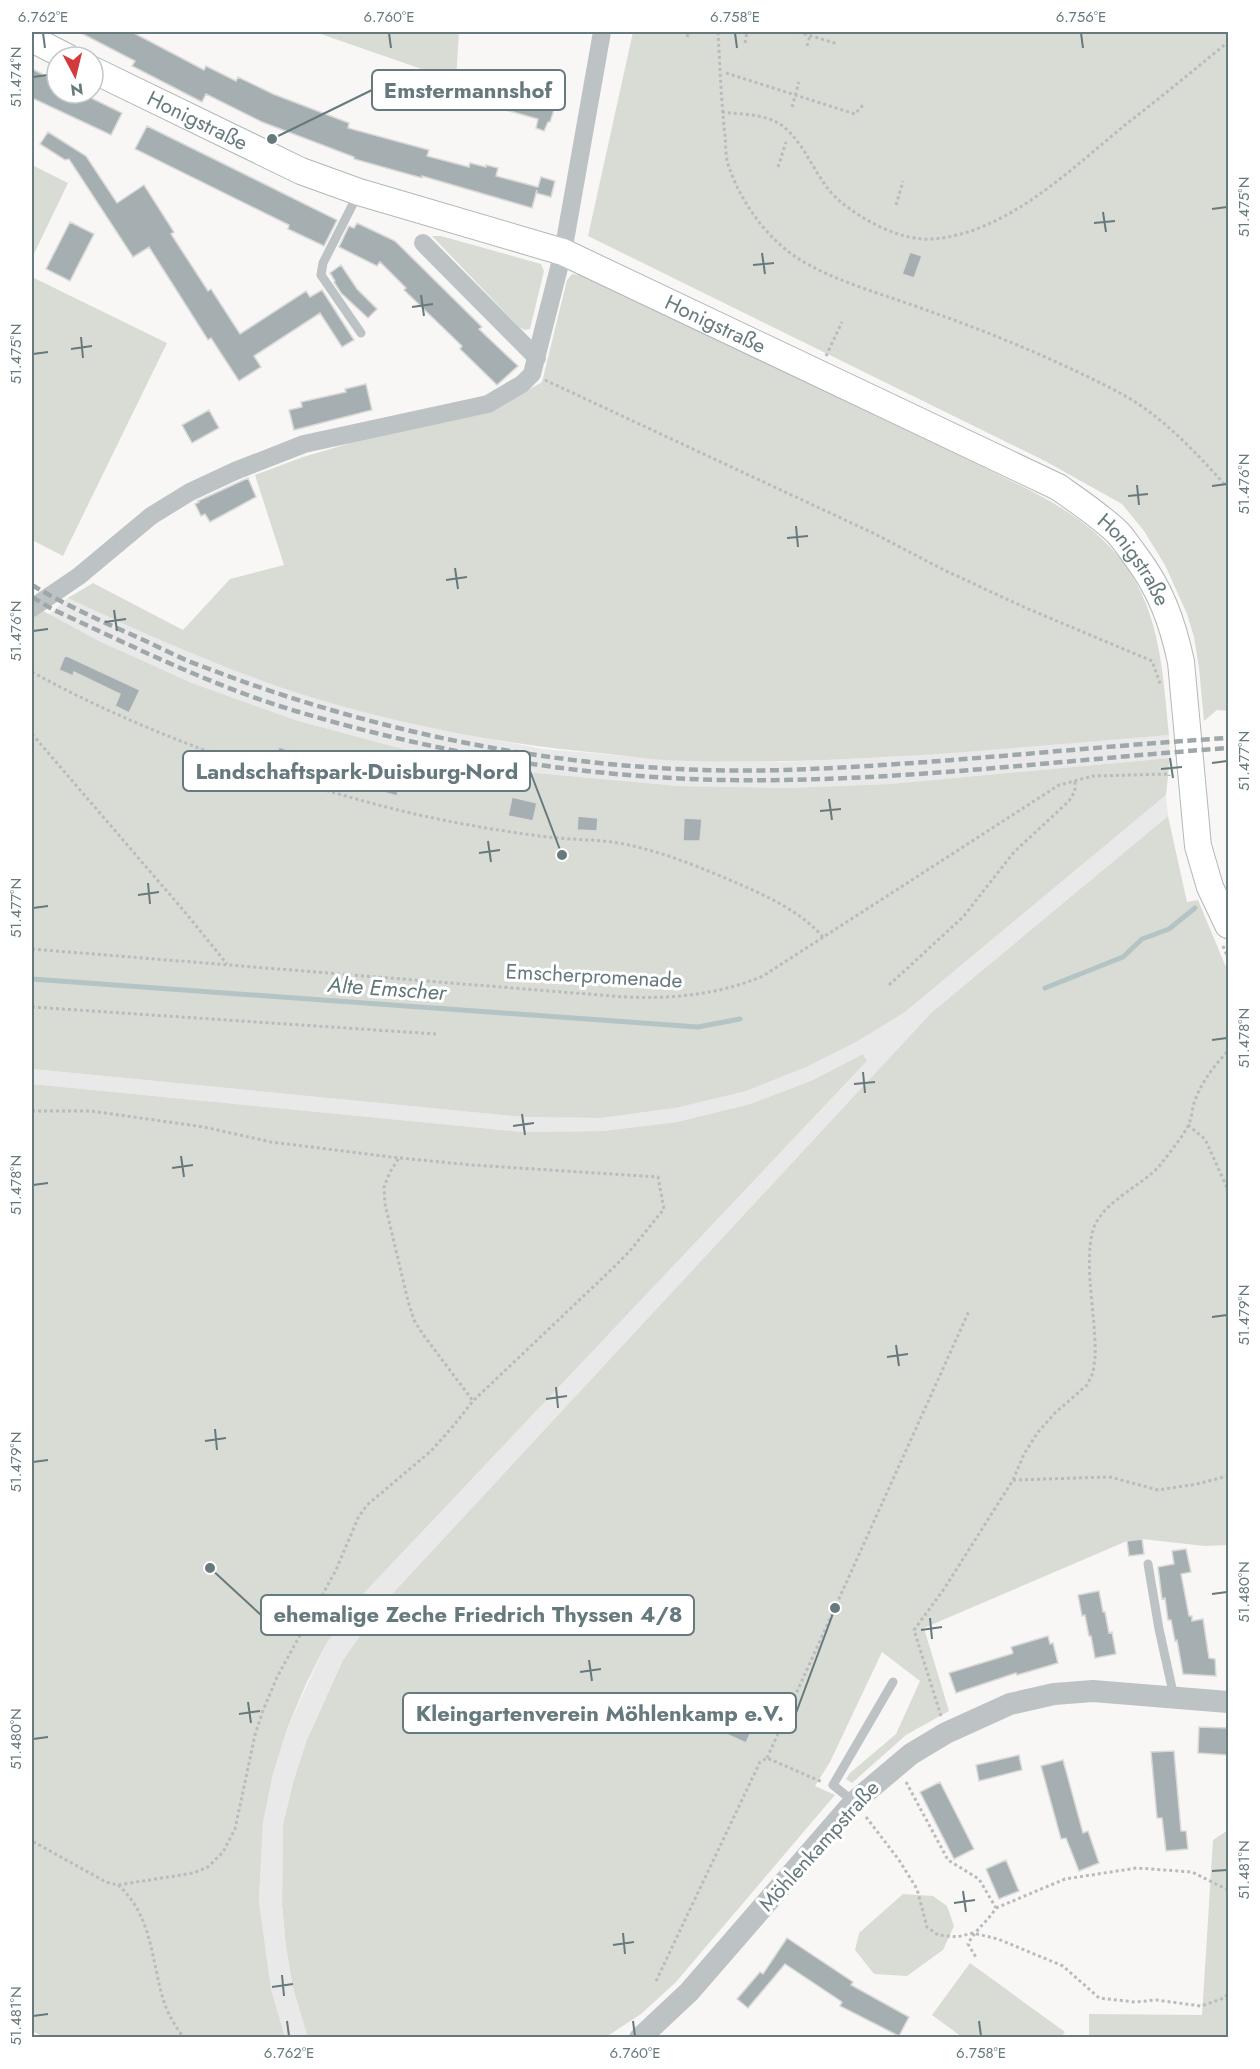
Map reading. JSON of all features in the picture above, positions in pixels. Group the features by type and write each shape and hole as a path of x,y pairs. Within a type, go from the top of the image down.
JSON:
{"main road":[{"name":"Honigstraße","path":"105,76 301,171 359,192 562,252 1058,487 1105,521 1119,534 1148,573 1166,607 1176,636 1181,662 1198,846 1210,887 1228,925"}],"street":[{"path":"32,608 79,576 151,516 190,492 235,471 304,444 488,404 532,374 562,252 602,32"},
{"path":"423,243 537,358"},
{"name":"Möhlenkampstraße","path":"640,2037 689,1992 854,1802 911,1754 946,1733 1010,1704 1054,1694 1093,1691 1228,1702"}],"lane":[{"path":"359,192 323,263 321,275 361,333"},
{"path":"1148,1564 1174,1697"},
{"path":"854,1802 832,1785 893,1682"}],"path":[{"path":"687,37 689,32"},
{"path":"718,32 722,112 728,165 750,210 774,237 799,259 838,278 970,326 1123,394 1158,418 1193,450 1228,488"},
{"path":"745,43 747,32"},
{"path":"798,32 810,33 838,44"},
{"path":"807,46 810,33"},
{"path":"722,112 772,120 791,132 830,194 858,216 894,233 930,239 963,234 973,230 1002,217 1046,191 1228,42"},
{"path":"726,73 855,114 864,104"},
{"path":"792,107 799,82"},
{"path":"778,167 786,142"},
{"path":"896,205 903,181"},
{"path":"826,357 842,322"},
{"path":"544,380 873,533 1026,609 1152,661 1163,691"},
{"path":"32,672 137,722 269,773 384,806 482,827 548,837 624,844 666,856 749,888 788,908 815,927 823,937"},
{"path":"32,734 227,964"},
{"name":"Emscherpromenade","path":"32,949 660,999 693,996 745,984 780,966 1059,785 1093,776 1169,774"},
{"path":"890,986 963,917 1014,852 1069,801 1075,791 1075,779"},
{"path":"32,1007 436,1034"},
{"path":"946,1733 914,1630 944,1589 1013,1480 1024,1454 1038,1432 1055,1413 1087,1385 1092,1373 1096,1343 1090,1258 1094,1227 1122,1195 1161,1164 1188,1125 1195,1101 1207,1075 1228,1051"},
{"path":"32,1111 91,1111 204,1127 271,1142 399,1158 658,1177 664,1209 629,1252 473,1401 431,1451 368,1504 358,1518 336,1570 277,1677 262,1713 255,1735 235,1829 223,1852 208,1867 193,1873 118,1885 106,1882 32,1841"},
{"path":"1188,1125 1205,1139 1228,1190"},
{"path":"399,1158 384,1187 385,1204 408,1301 414,1320 422,1333 473,1401"},
{"path":"656,1981 760,1762 767,1758 969,1311"},
{"path":"1013,1480 1110,1477 1158,1490 1228,1476"},
{"path":"767,1758 832,1785"},
{"path":"897,1765 948,1860 980,1879 996,1908"},
{"path":"854,1802 899,1860 917,1889 927,1927 938,1935 957,1937 974,1933 998,1939 1063,1966 1100,1998 1135,2002 1156,2000 1201,2006 1224,1998 1228,1994"},
{"path":"977,1959 968,1944 974,1933 988,1920 996,1908 1065,1879 1137,1868 1192,1872 1228,1890"},
{"path":"118,1885 127,1893 142,1916 148,1932 165,2007 184,2037"}],"shaded area":[{"path":"315,32 459,32 456,81"},
{"path":"633,32 1228,32 1228,711 1217,710 1204,721 1199,668 1194,637 1187,614 1165,565 1144,531 1122,504 1045,461 588,236"},
{"path":"32,165 68,183 32,258"},
{"path":"432,236 441,236 541,264 544,271 530,329 525,330 519,327"},
{"path":"572,274 583,275 968,459 1050,501 1083,523 1112,549 1125,565 1146,604 1162,668 1169,735 869,758 748,762 678,761 571,750 455,733 379,716 304,695 184,650 68,598 93,583 183,630 230,579 284,565 255,475 303,457 385,433 488,413 542,382 567,280"},
{"path":"32,277 167,343 63,556 32,540"},
{"path":"68,598 208,660 305,695 412,724 543,749 685,761 782,762 891,757 1169,735 1170,758 890,784 786,788 679,786 536,773 403,749 295,720 192,683 48,615"},
{"path":"32,605 99,641 192,683 295,720 403,749 536,773 679,786 786,788 890,784 1170,758 1166,795 905,1012 856,1042 806,1067 746,1091 675,1108 601,1118 524,1117 32,1069"},
{"path":"1166,795 1168,816 931,1013 381,1606 343,1660 306,1742 283,1825 282,1904 286,1947 293,1988 308,2037 285,2037 271,1989 259,1901 263,1822 273,1774 287,1729 326,1644 366,1591 867,1061 863,1054 813,1080 750,1104 677,1122 603,1131 523,1132 32,1084 32,1069 524,1117 601,1118 675,1108 905,1012"},
{"path":"1168,816 1187,902 1198,900 1228,972 1228,1545 1205,1546 1142,1539 1127,1541 924,1628 949,1711 906,1735 852,1783 846,1779 850,1773 896,1734 920,1681 882,1652 830,1762 815,1786 835,1795 676,1982 641,2014 606,2037 308,2038 293,1988 286,1947 282,1904 283,1825 306,1742 343,1660 381,1606 931,1013"},
{"path":"863,1054 867,1061 366,1591 326,1644 287,1729 273,1774 263,1822 259,1901 271,1989 285,2037 46,2038 32,2031 32,1084 523,1132 603,1131 677,1122 750,1104 813,1080"},
{"path":"1228,1830 1228,2037 1089,2037 1089,2014 1202,2015 1213,1840"},
{"path":"903,1894 933,1896 947,1906 954,1926 943,1950 907,1976 874,1974 855,1950 859,1933"},
{"path":"970,1963 1065,2032 1061,2037 962,2037 932,2015"}],"building":[{"path":"79,32 132,32 204,70 206,66 236,81 238,77 273,94 349,123 348,128 429,150 427,156 469,167 470,163 498,168 496,176 538,187 541,177 555,181 551,197 536,193 532,208 354,159 354,157 262,122 206,94 202,102 132,66 135,61"},
{"path":"32,69 45,75 45,104 32,98"},
{"path":"494,85 544,99 547,89 560,92 550,122 544,131 536,128 538,119 488,105"},
{"path":"47,105 105,105 122,113 111,135"},
{"path":"147,126 337,220 324,246 288,229 289,225 135,149"},
{"path":"48,132 86,156 117,203 144,185 174,232 171,234 208,291 211,289 240,334 306,291 310,297 322,290 354,340 342,347 320,313 254,356 261,367 239,381 211,338 208,340 149,247 133,257 69,159 65,160 40,144"},
{"path":"70,222 94,234 70,281 46,269"},
{"path":"357,223 395,241 482,327 479,329 518,366 497,385 460,349 462,346 404,290 406,288 380,262 377,266 339,247 349,226 354,228"},
{"path":"910,252 922,256 914,278 902,274"},
{"path":"341,265 357,289 377,309 368,318 341,293 334,282 330,273"},
{"path":"366,384 372,410 294,430 289,410 302,407 301,402 346,392 345,389"},
{"path":"209,410 219,428 192,443 182,425"},
{"path":"248,478 256,497 210,522 205,514 201,516 195,504 198,501"},
{"path":"65,655 140,690 129,713 115,706 120,694 74,672 73,676 59,670"},
{"path":"279,747 292,751 287,766 274,762"},
{"path":"383,775 401,780 397,796 379,791"},
{"path":"512,797 537,803 533,821 508,816"},
{"path":"578,816 598,818 597,831 577,830"},
{"path":"684,818 702,819 700,841 683,841"},
{"path":"1142,1539 1144,1554 1129,1556 1127,1541"},
{"path":"1186,1549 1191,1572 1181,1574 1189,1616 1192,1616 1192,1621 1203,1619 1209,1658 1215,1659 1216,1676 1183,1674 1177,1640 1175,1641 1171,1620 1168,1620 1165,1598 1162,1599 1158,1567 1174,1564 1172,1551"},
{"path":"1099,1591 1109,1633 1112,1632 1116,1654 1095,1658 1091,1636 1089,1636 1085,1615 1082,1616 1078,1595"},
{"path":"1048,1636 1050,1644 1053,1643 1058,1663 1017,1675 1016,1673 956,1693 949,1673 1011,1654 1013,1653 1011,1647"},
{"path":"729,1703 758,1716 746,1743 717,1730"},
{"path":"1199,1727 1228,1728 1228,1755 1198,1753"},
{"path":"1174,1751 1181,1831 1186,1831 1188,1849 1166,1851 1162,1818 1157,1818 1151,1752"},
{"path":"1019,1755 1022,1770 979,1781 976,1765"},
{"path":"1063,1760 1083,1833 1088,1831 1099,1863 1079,1871 1066,1838 1061,1839 1041,1766"},
{"path":"940,1782 974,1849 954,1859 920,1792"},
{"path":"1006,1860 1019,1891 999,1899 986,1869"},
{"path":"787,1938 853,1982 851,1985 909,2017 899,2036 840,2006 842,2002 785,1964 748,2008 737,1999 760,1972 763,1974"}],"waterway":[{"name":"Alte Emscher","path":"1045,988 1123,957 1142,939 1169,929 1195,908"},
{"name":"Alte Emscher","path":"32,979 698,1027 740,1019"}],"railway":[{"path":"32,585 178,657 274,692 345,714 417,732 563,759 711,770 785,770 896,764 1228,738"},
{"path":"32,597 54,610 175,666 267,702 403,740 561,768 668,778 785,780 975,770 1228,748"}],"place":[{"name":"Emstermannshof","path":"272,139"},
{"name":"Landschaftspark-Duisburg-Nord","path":"562,855"},
{"name":"ehemalige Zeche Friedrich Thyssen 4/8","path":"210,1568"},
{"name":"Kleingartenverein Möhlenkamp e.V.","path":"835,1608"}]}
